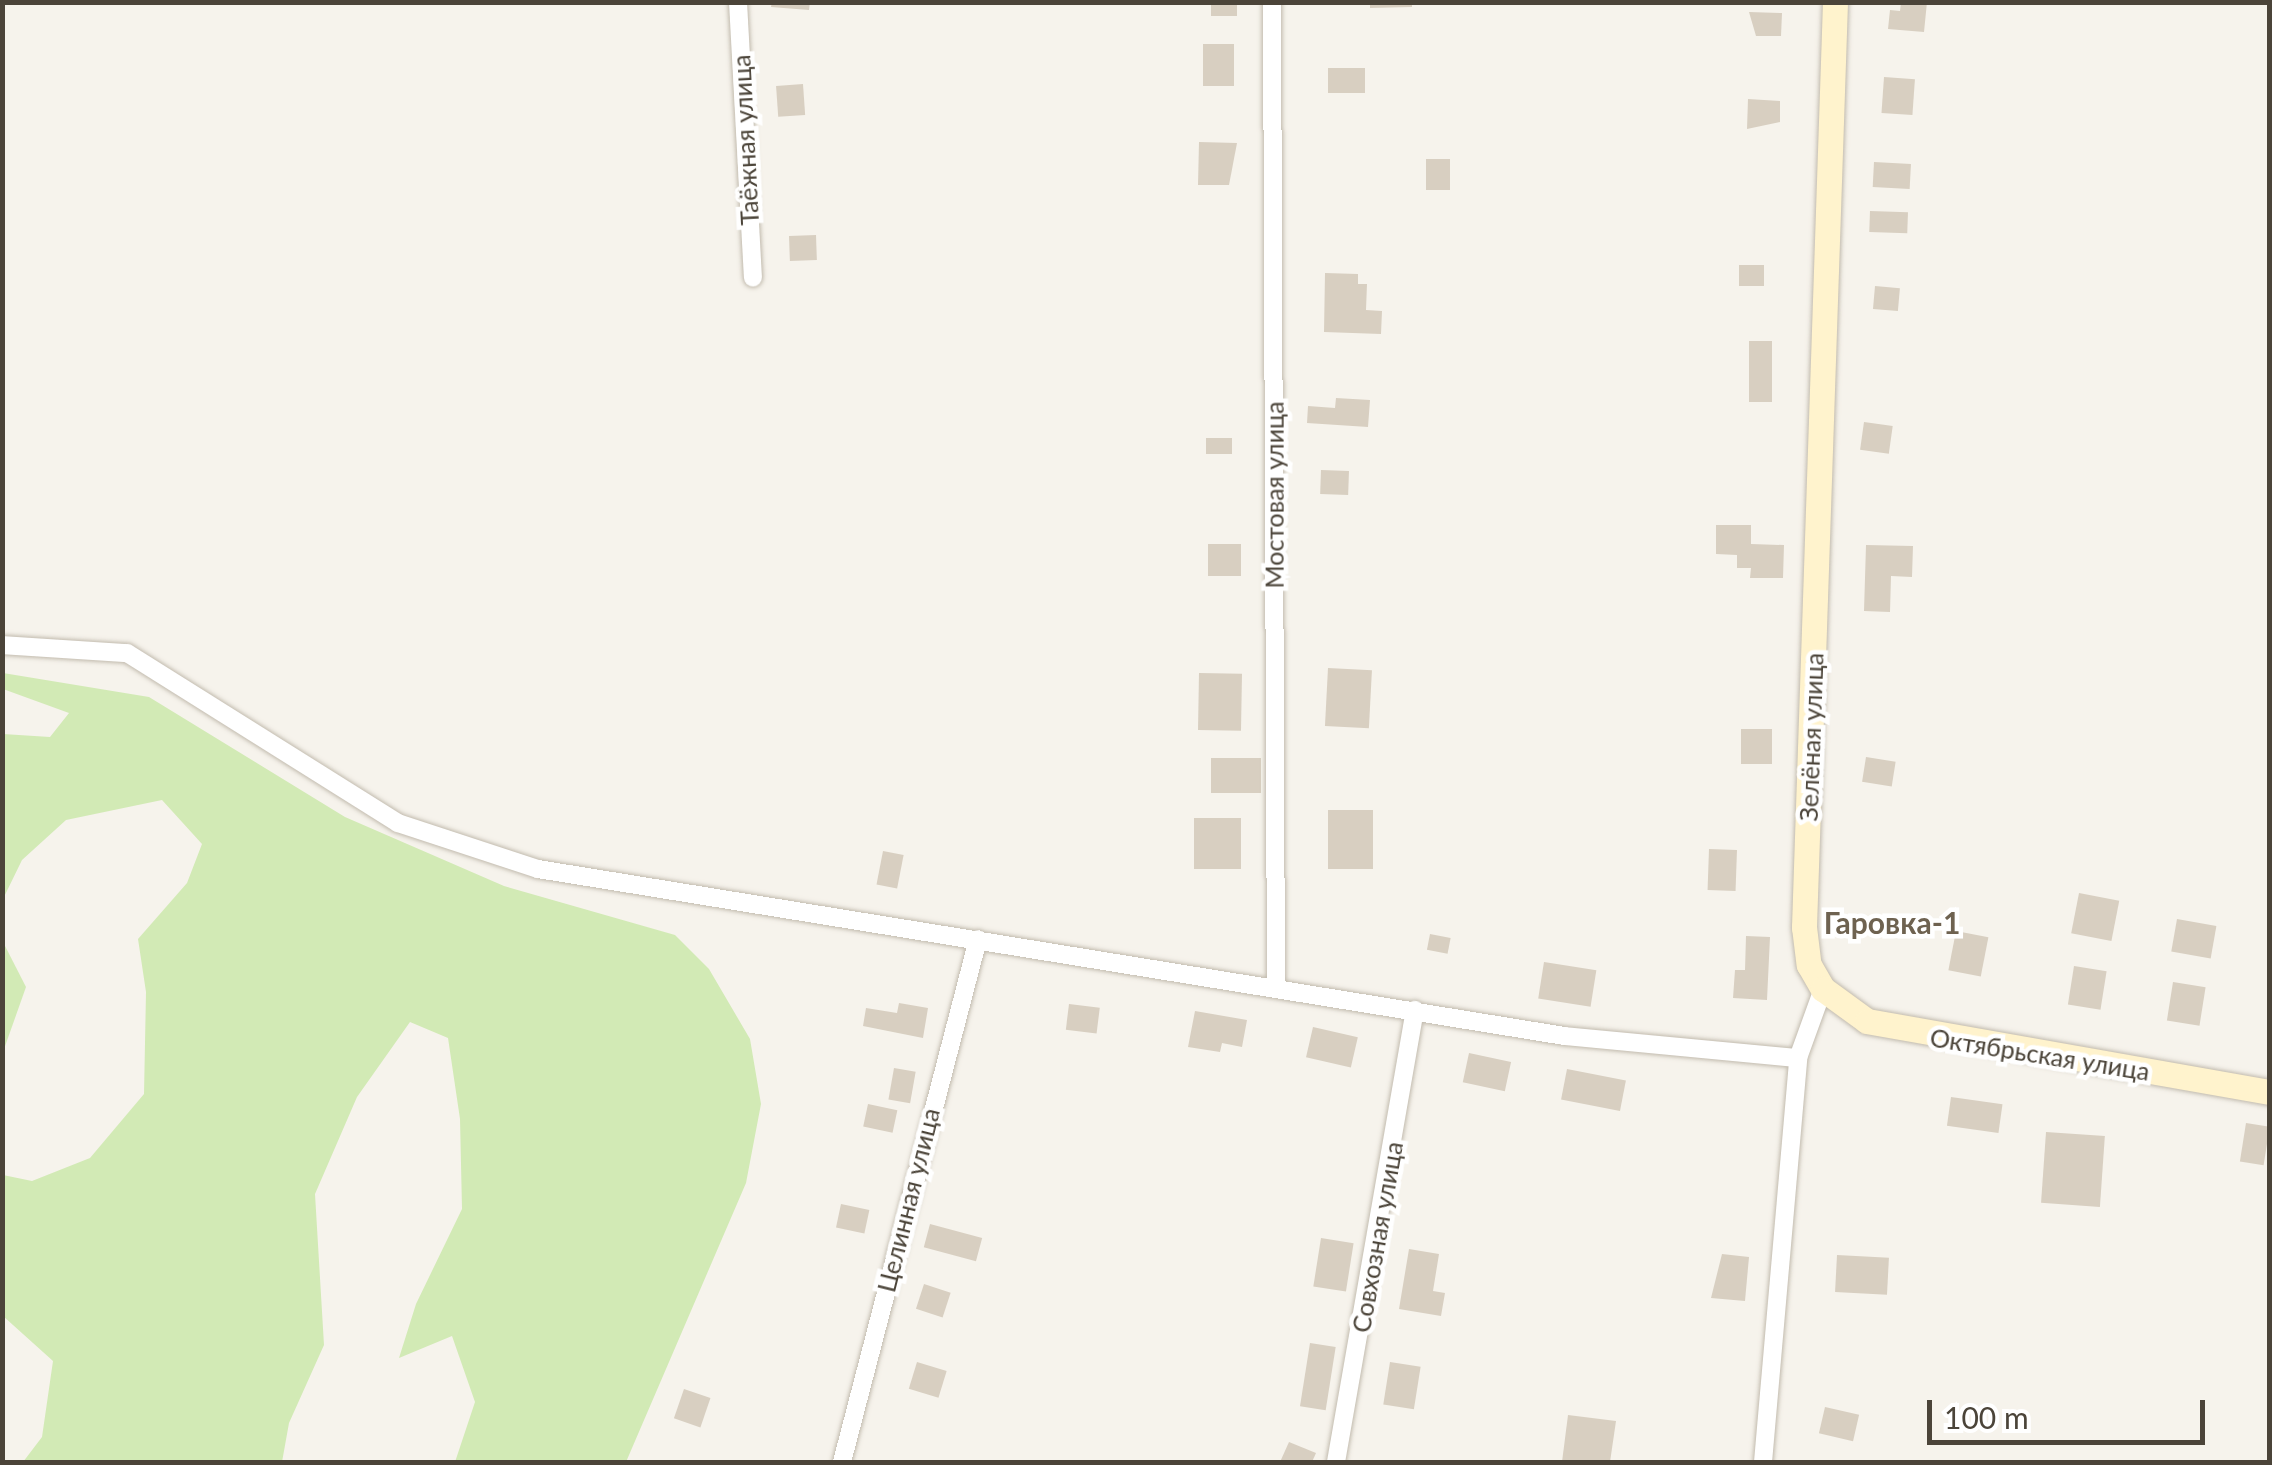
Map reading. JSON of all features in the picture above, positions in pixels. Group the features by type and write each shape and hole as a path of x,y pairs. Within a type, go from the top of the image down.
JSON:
{"main road":[{"name":"Зелёная улица","path":"1822,989 1809,965 1804,928 1835,2"},
{"name":"Октябрьская улица","path":"1822,989 1867,1021 1907,1032 2270,1092"}],"street":[{"name":"Таёжная улица","path":"738,2 752,278"},
{"name":"Мостовая улица","path":"1272,2 1276,988"},
{"path":"2,644 127,653 398,823 538,869 1583,1038 1798,1058"},
{"name":"Целинная улица","path":"842,1462 978,939"},
{"path":"1763,1462 1798,1058 1822,989"},
{"name":"Совхозная улица","path":"1336,1462 1415,1010"}],"green space":[{"path":"3,673 149,697 345,817 504,886 675,935 709,969 750,1039 761,1104 746,1183 626,1462 455,1462 475,1402 452,1336 399,1358 416,1304 462,1209 460,1119 448,1038 410,1022 357,1097 315,1194 324,1345 289,1423 282,1462 23,1462 42,1437 53,1361 3,1316 3,1175 32,1181 90,1158 144,1094 146,992 138,939 187,883 202,844 162,800 66,820 22,860 3,899 3,734 50,737 69,713 3,689"},
{"path":"3,942 26,987 3,1052"}],"building":[{"path":"772,2 810,2 809,10 771,7"},
{"path":"1211,2 1237,2 1237,16 1211,16"},
{"path":"1370,2 1412,2 1412,7 1370,8"},
{"path":"1901,2 1927,2 1924,32 1888,29 1890,10 1900,11"},
{"path":"1749,12 1782,13 1781,36 1756,36"},
{"path":"1203,44 1234,44 1234,86 1203,86"},
{"path":"1328,68 1365,68 1365,93 1328,93"},
{"path":"1884,77 1915,79 1912,115 1881,113"},
{"path":"803,84 805,115 778,117 776,86"},
{"path":"1748,99 1780,101 1780,122 1747,129"},
{"path":"1199,142 1237,143 1229,185 1198,185"},
{"path":"1426,159 1450,159 1450,190 1426,190"},
{"path":"1874,162 1911,164 1910,189 1873,187"},
{"path":"1870,211 1908,212 1907,233 1869,232"},
{"path":"816,235 817,260 790,261 789,236"},
{"path":"1739,265 1764,265 1764,286 1739,286"},
{"path":"1325,273 1358,274 1358,284 1367,284 1366,310 1382,311 1381,334 1324,332"},
{"path":"1875,286 1900,288 1898,311 1873,309"},
{"path":"1749,341 1772,341 1772,402 1749,402"},
{"path":"1336,398 1370,400 1368,427 1307,423 1308,406 1335,408"},
{"path":"1864,422 1893,426 1889,454 1860,450"},
{"path":"1206,438 1232,438 1232,454 1206,454"},
{"path":"1321,470 1349,471 1348,495 1320,494"},
{"path":"1716,525 1751,525 1751,544 1784,545 1783,578 1750,578 1751,568 1737,568 1737,555 1716,554"},
{"path":"1208,544 1241,544 1241,576 1208,576"},
{"path":"1866,545 1913,546 1912,577 1891,576 1890,612 1864,611"},
{"path":"1328,668 1372,670 1369,728 1325,726"},
{"path":"1199,673 1242,674 1241,731 1198,730"},
{"path":"1741,729 1772,729 1772,764 1741,764"},
{"path":"1866,757 1896,762 1892,786 1862,782"},
{"path":"1211,758 1261,758 1261,793 1211,793"},
{"path":"1328,810 1373,810 1373,869 1328,869"},
{"path":"1194,818 1241,818 1241,869 1194,869"},
{"path":"1709,849 1737,850 1736,891 1708,890"},
{"path":"883,851 904,855 897,888 877,884"},
{"path":"2079,893 2119,901 2111,941 2071,933"},
{"path":"2177,919 2216,926 2211,958 2171,951"},
{"path":"1956,931 1988,937 1981,977 1948,970"},
{"path":"1430,934 1451,938 1448,954 1427,950"},
{"path":"1746,936 1770,937 1767,1000 1733,998 1735,970 1745,970"},
{"path":"1544,962 1596,970 1591,1007 1538,999"},
{"path":"2074,966 2107,971 2100,1010 2068,1005"},
{"path":"2173,982 2206,987 2199,1026 2167,1021"},
{"path":"899,1003 928,1008 923,1038 863,1026 866,1008 897,1013"},
{"path":"1069,1004 1100,1008 1097,1034 1066,1030"},
{"path":"1195,1011 1247,1020 1242,1047 1222,1043 1220,1052 1188,1047"},
{"path":"1313,1027 1358,1037 1351,1068 1306,1057"},
{"path":"1469,1053 1511,1062 1505,1091 1463,1082"},
{"path":"894,1068 916,1072 910,1103 888,1100"},
{"path":"1567,1069 1626,1080 1620,1111 1561,1099"},
{"path":"1951,1097 2002,1104 1998,1133 1947,1126"},
{"path":"868,1104 897,1110 893,1133 863,1126"},
{"path":"2246,1123 2270,1127 2264,1165 2240,1162"},
{"path":"2046,1132 2105,1136 2100,1207 2041,1203"},
{"path":"841,1204 869,1210 864,1234 836,1227"},
{"path":"930,1224 982,1238 976,1261 924,1247"},
{"path":"1321,1238 1354,1243 1346,1292 1313,1286"},
{"path":"1409,1249 1439,1254 1433,1291 1445,1293 1441,1316 1399,1309"},
{"path":"1722,1254 1749,1257 1745,1301 1711,1298"},
{"path":"1837,1255 1889,1258 1887,1295 1835,1292"},
{"path":"924,1284 951,1293 943,1317 916,1309"},
{"path":"1310,1343 1336,1347 1326,1410 1300,1406"},
{"path":"917,1362 947,1371 938,1398 909,1389"},
{"path":"1390,1362 1421,1367 1414,1409 1383,1404"},
{"path":"684,1389 710,1398 700,1427 674,1418"},
{"path":"1825,1407 1859,1415 1853,1441 1819,1433"},
{"path":"1568,1415 1616,1421 1610,1462 1562,1462"},
{"path":"1289,1442 1316,1453 1312,1462 1280,1462"}],"district":[{"name":"Гаровка-1","path":"1892,922"}]}
